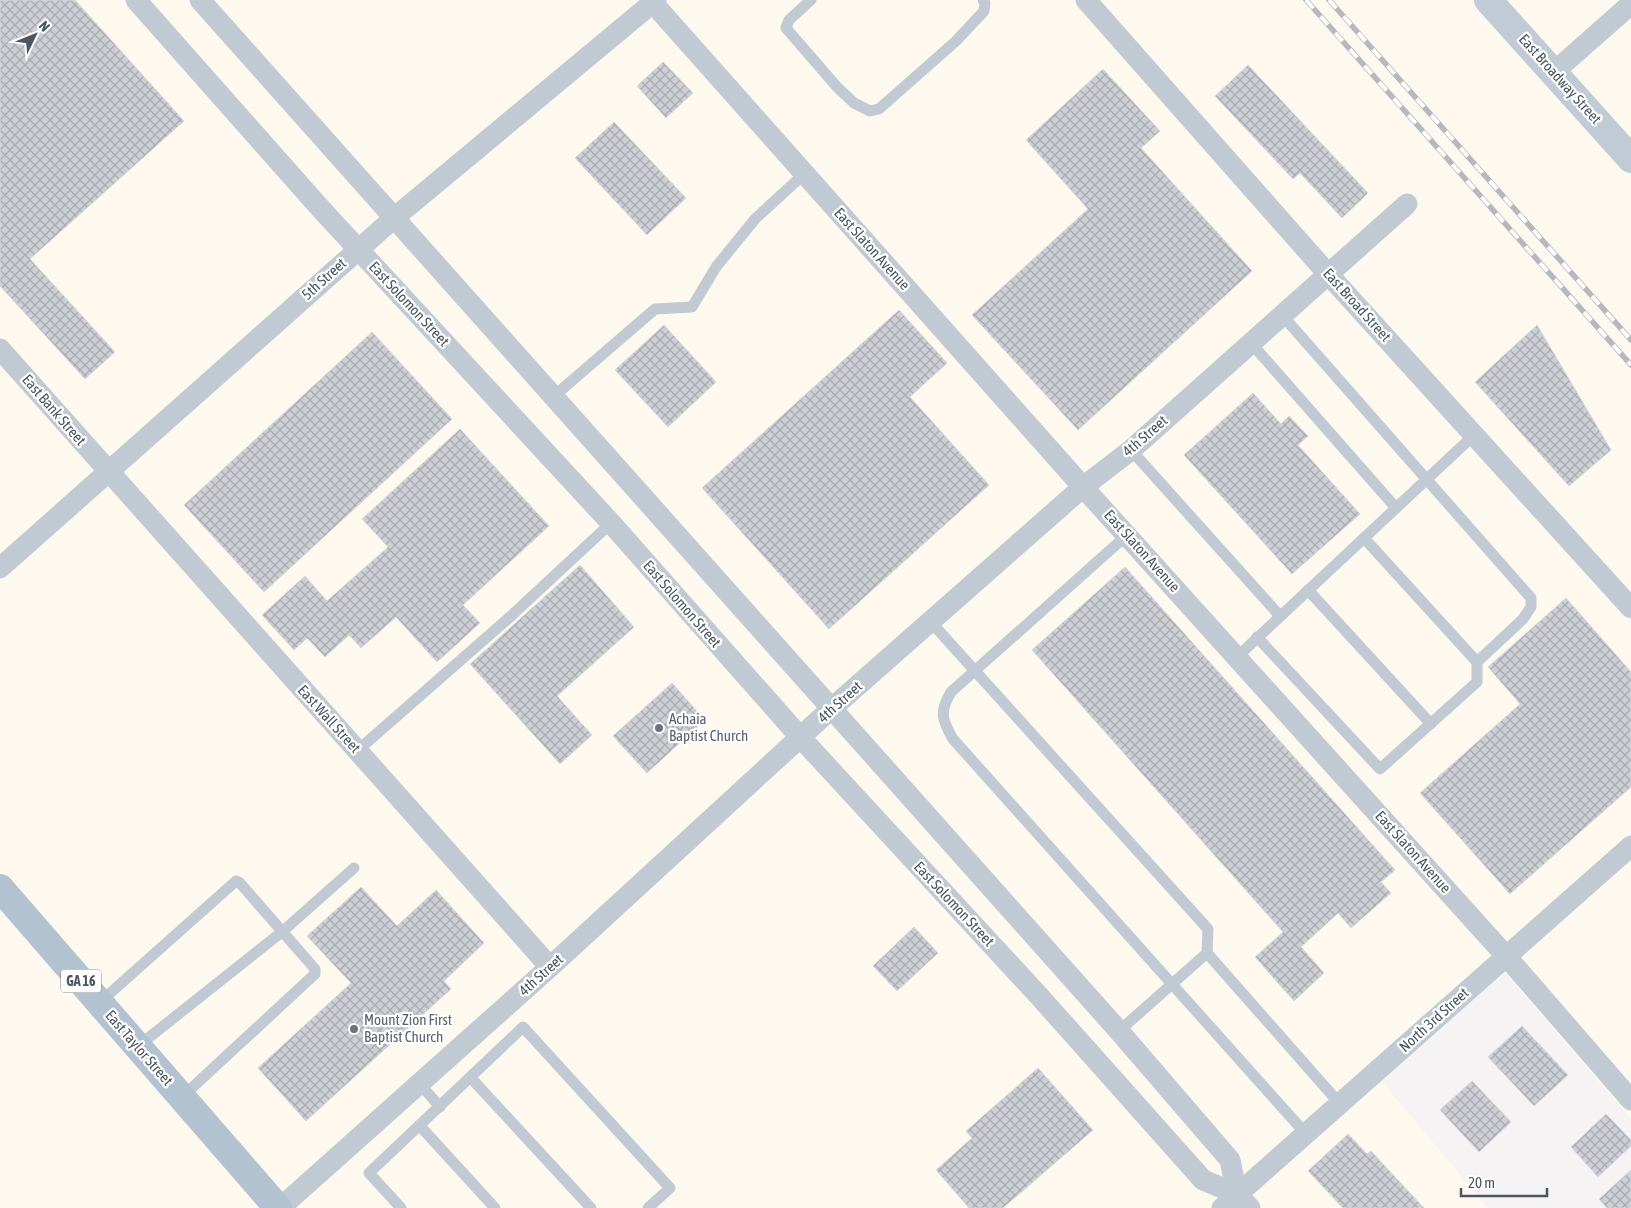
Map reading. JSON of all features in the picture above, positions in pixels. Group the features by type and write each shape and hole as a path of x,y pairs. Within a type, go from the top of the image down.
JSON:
{"main road":[{"name":"East Broadway Street","path":"1488,0 1631,159"},
{"name":"East Taylor Street","path":"0,888 279,1208"}],"street":[{"name":"East Solomon Street","path":"136,0 358,249 611,523 800,737 1040,997 1203,1180 1244,1201"},
{"path":"200,0 1119,1031 1230,1160 1244,1201"},
{"name":"East Broad Street","path":"1086,0 1328,274 1631,608"},
{"name":"5th Street","path":"0,568 358,249 654,1"},
{"name":"East Slaton Avenue","path":"654,1 804,174 1506,956 1631,1100"},
{"path":"1554,72 1631,4"},
{"name":"4th Street","path":"279,1208 550,967 831,709 1083,487 1131,450 1407,204"},
{"name":"East Bank Street","path":"0,349 108,471"},
{"name":"East Wall Street","path":"108,471 550,967"},
{"name":"North 3rd Street","path":"1222,1208 1244,1201 1306,1134 1631,846"}],"lane":[{"path":"811,0 789,20 786,28 837,87 854,103 870,111 879,109 956,41 984,11 985,3 983,0"},
{"path":"553,397 655,309 692,308 716,267 755,219 804,174"},
{"path":"1282,315 1531,598 1531,607 1523,619 1477,662"},
{"path":"1251,343 1396,508"},
{"path":"1237,656 1474,435"},
{"path":"1131,450 1280,616"},
{"path":"358,751 510,617 611,523"},
{"path":"1127,535 951,692 942,711 944,724 953,739 1306,1134"},
{"path":"1257,637 1380,769 1477,682 1477,662 1364,538"},
{"path":"1308,590 1431,724"},
{"path":"930,621 1208,929 1207,953 1340,1104"},
{"path":"137,1046 282,931 354,868"},
{"path":"100,1003 236,882 240,883 315,968 315,974 182,1098"},
{"path":"1119,1031 1207,953"},
{"path":"400,1208 369,1173 523,1028 670,1188 648,1208"},
{"path":"471,1078 591,1208"},
{"path":"420,1084 440,1107"},
{"path":"420,1126 495,1208"}],"shaded area":[{"path":"0,0 1631,0 1631,1119 1505,973 1378,1077 1488,1208 0,1208"}],"building":[{"path":"0,0 75,0 184,121 30,259 115,352 85,379 0,286"},
{"path":"663,62 693,93 666,118 637,86"},
{"path":"1248,65 1368,193 1342,218 1300,173 1293,179 1215,96"},
{"path":"1103,69 1160,131 1141,148 1252,271 1078,430 972,315 1088,209 1026,140"},
{"path":"614,122 686,198 647,235 575,158"},
{"path":"899,310 947,363 910,397 989,485 829,629 702,488"},
{"path":"664,325 716,382 668,427 615,370"},
{"path":"1537,325 1611,450 1569,486 1475,382"},
{"path":"372,332 452,419 264,592 184,505"},
{"path":"1253,393 1281,424 1289,416 1308,436 1298,445 1360,514 1292,574 1184,455"},
{"path":"460,429 549,526 463,605 480,623 437,662 396,617 361,648 349,635 325,657 307,638 294,650 262,615 305,576 327,601 388,547 362,519"},
{"path":"580,565 634,627 557,696 592,735 560,764 470,664"},
{"path":"1125,567 1395,870 1381,882 1391,893 1351,928 1338,913 1301,947 1324,973 1294,1001 1255,957 1283,932 1032,650"},
{"path":"1566,598 1631,672 1631,787 1510,894 1420,793 1520,704 1488,667"},
{"name":"Achaia Baptist Church","path":"672,683 705,720 647,773 613,736"},
{"name":"Mount Zion First Baptist Church","path":"361,887 397,926 436,890 484,943 444,981 451,989 306,1121 258,1068 351,983 307,936"},
{"path":"914,927 938,953 897,991 873,966"},
{"path":"1522,1026 1568,1075 1534,1106 1488,1057"},
{"path":"1038,1068 1093,1130 1003,1208 969,1208 936,1170 972,1138 966,1131"},
{"path":"1472,1081 1511,1122 1479,1152 1440,1110"},
{"path":"1606,1114 1631,1140 1631,1146 1598,1177 1571,1147"},
{"path":"1348,1134 1367,1154 1371,1151 1424,1208 1343,1208 1308,1171"},
{"path":"1631,1170 1631,1208 1607,1208 1599,1199"}],"railway":[{"path":"1306,0 1631,365"},
{"path":"1329,0 1631,340"}],"place":[{"name":"Achaia Baptist Church","path":"659,728"},
{"name":"Mount Zion First Baptist Church","path":"354,1029"}]}
